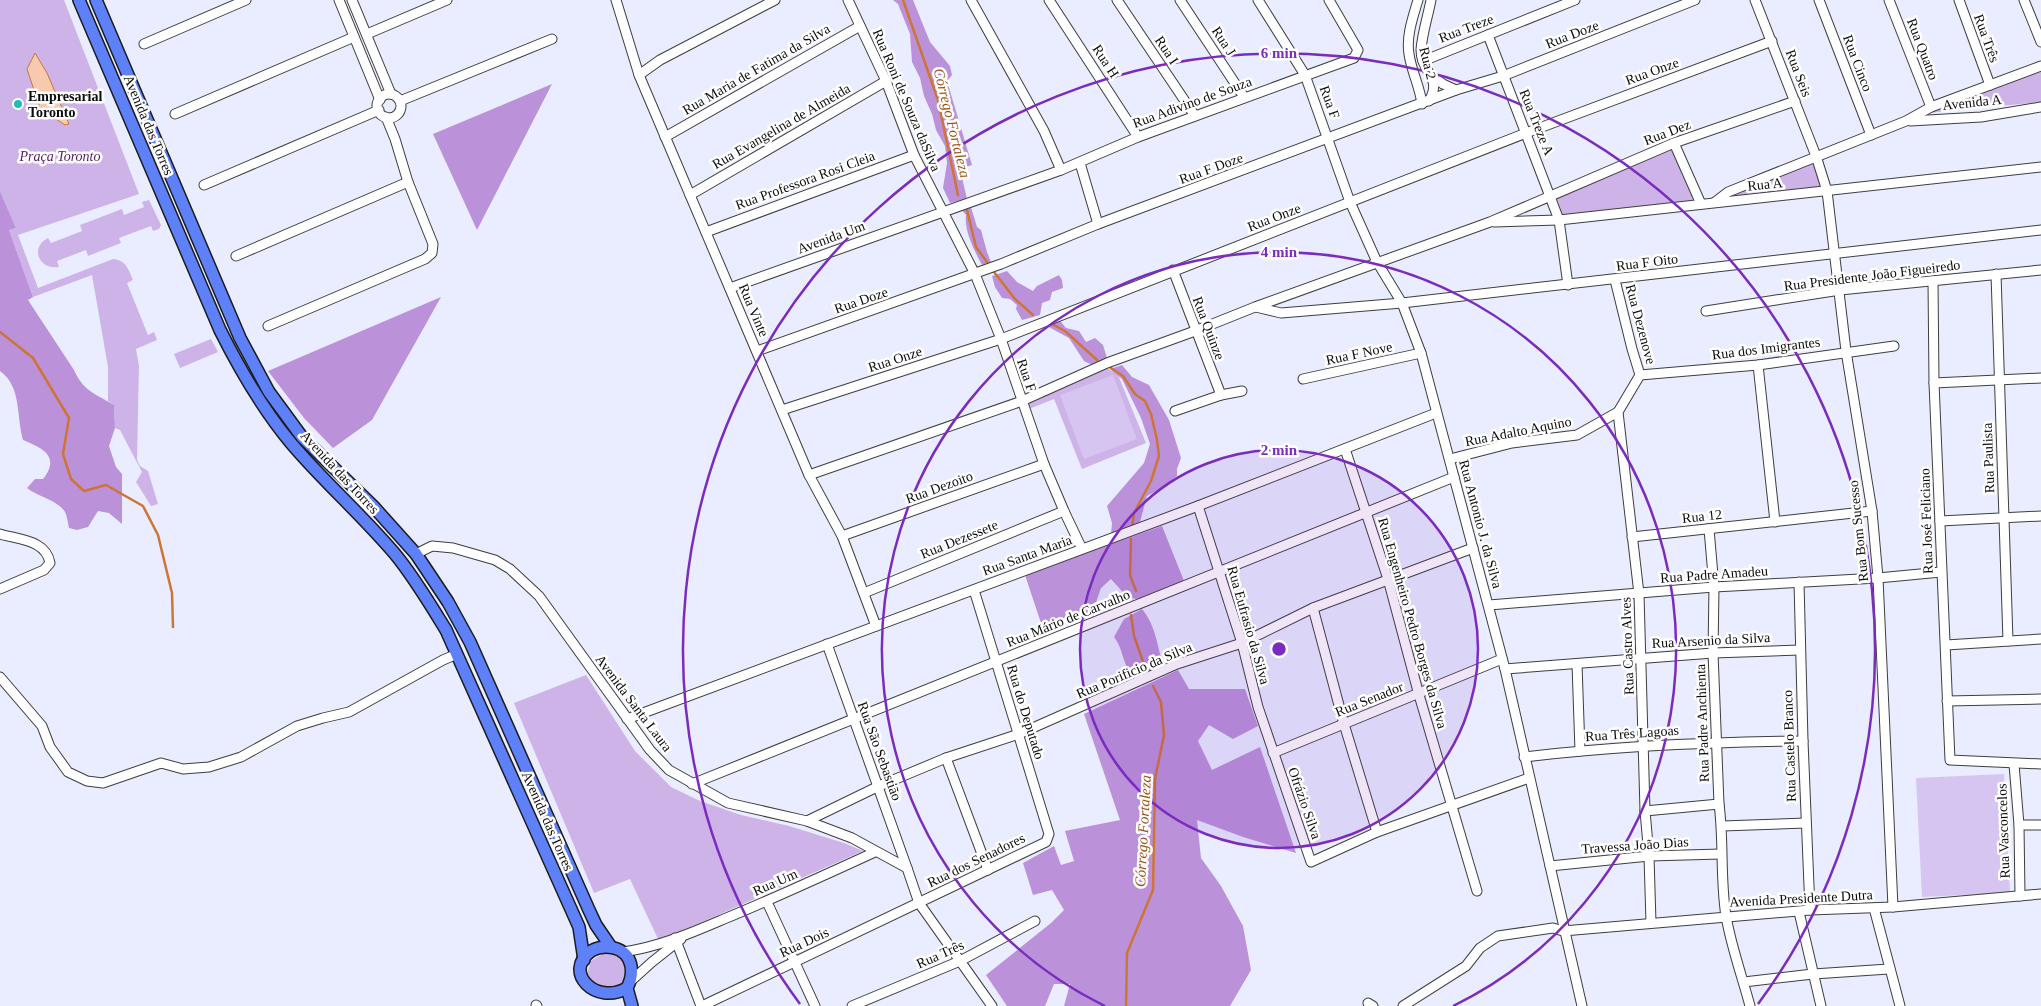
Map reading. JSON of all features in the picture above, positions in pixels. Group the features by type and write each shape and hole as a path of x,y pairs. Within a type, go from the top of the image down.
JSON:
{"main road":[{"path":"80,2 90,5 96,0"},
{"name":"Avenida das Torres","path":"96,0 240,338 269,392 302,437 373,506 416,554 448,602 470,642 596,925 611,947"},
{"name":"Avenida das Torres","path":"80,2 220,330 238,367 266,411 291,443 373,529 407,569 446,630 579,927 584,960 580,974 588,991 606,1002 621,994 629,984"},
{"path":"584,960 595,949 611,947 623,952 632,965 629,984 632,1006"}],"street":[{"path":"144,44 246,0"},
{"path":"339,0 380,100 379,110"},
{"path":"352,0 391,94 400,101 400,109 395,126 395,139"},
{"path":"367,34 447,0"},
{"name":"Rua Vinte","path":"616,0 639,75 809,475 842,536 876,626"},
{"path":"639,75 660,60 775,0"},
{"name":"Rua Roni de Souza daSilva","path":"848,0 886,81 914,155 942,211"},
{"path":"971,0 1044,131 1060,170"},
{"name":"Rua H","path":"1049,0 1138,137"},
{"name":"Rua I","path":"1118,0 1195,116"},
{"name":"Rua J","path":"1180,0 1244,97"},
{"name":"Rua F","path":"1258,0 1305,75 1329,139"},
{"name":"Rua Adivino de Souza","path":"1060,170 1138,137 1354,58 1358,50 1329,0"},
{"name":"Rua 2","path":"1418,0 1410,34 1409,55 1426,103"},
{"name":"Rua 2","path":"1426,103 1434,87 1434,80 1421,51 1431,0"},
{"name":"Rua Treze","path":"1424,61 1575,0"},
{"name":"Rua Doze","path":"1456,90 1503,76 1696,0"},
{"name":"Rua Seis","path":"1755,0 1816,156"},
{"name":"Rua Cinco","path":"1819,0 1871,135"},
{"name":"Rua Quatro","path":"1889,0 1931,107"},
{"name":"Rua Três","path":"1959,0 1990,85"},
{"path":"2024,0 2041,42"},
{"name":"Rua Maria de Fatima da Silva","path":"665,137 860,26"},
{"name":"Rua Treze A","path":"1488,35 1560,220 1568,285"},
{"path":"175,114 354,37"},
{"path":"400,101 552,39"},
{"name":"Rua Onze","path":"782,410 1001,339 1526,133 1772,41"},
{"path":"1715,202 1728,192 1906,121 1931,107 2041,66"},
{"name":"Rua 2","path":"1431,74 1442,84 1456,90"},
{"name":"Rua Evangelina de Almeida","path":"690,195 886,81"},
{"name":"Rua F Doze","path":"975,274 1098,224 1426,103 1456,90"},
{"path":"380,100 383,96 391,94"},
{"name":"Rua Dez","path":"1490,222 1551,194 1674,143 1795,101"},
{"name":"Avenida A","path":"1906,121 1981,116 2041,107"},
{"path":"268,326 425,259 432,253 433,244 408,182 395,139 386,117 379,110"},
{"path":"204,185 379,110"},
{"path":"386,117 398,114"},
{"name":"Rua Antonio J. da Silva","path":"1329,139 1350,202 1377,262 1402,303 1421,353 1504,664 1582,1006"},
{"path":"1674,143 1701,204"},
{"name":"Rua Professora Rosi Cleia","path":"706,232 914,155"},
{"name":"Rua Bom Sucesso","path":"1816,156 1827,191 1846,352 1872,511 1878,578 1893,908"},
{"path":"1080,163 1098,224"},
{"name":"Rua A","path":"1490,222 1560,220 2041,166"},
{"name":"Avenida Um","path":"730,288 1060,170"},
{"path":"236,256 408,182"},
{"name":"Rua F","path":"942,211 975,274 1001,339 1044,464 1082,549"},
{"path":"809,475 1022,401 1107,363 1377,262 1490,222"},
{"name":"Rua F Oito","path":"1255,307 1280,313 1402,303 2041,230"},
{"name":"Rua Quinze","path":"1173,270 1221,396"},
{"name":"Rua Presidente João Figueiredo","path":"1706,311 1840,290 2041,270"},
{"name":"Rua Doze","path":"757,351 975,274"},
{"name":"Rua Paulista","path":"1996,274 2008,641"},
{"name":"Rua Dezenove","path":"1615,280 1640,375"},
{"name":"Rua José Feliciano","path":"1933,281 1934,384 1950,760 2014,764"},
{"name":"Rua dos Imigrantes","path":"1640,375 1758,365 1894,346"},
{"name":"Rua F Nove","path":"1303,379 1421,353"},
{"path":"1758,365 1775,522"},
{"path":"1618,412 1640,375"},
{"path":"1934,384 2041,378"},
{"path":"1175,411 1242,391"},
{"name":"Rua Adalto Aquino","path":"1450,459 1512,443 1576,435 1618,412"},
{"name":"Rua Castro Alves","path":"1618,412 1639,594 1645,812 1649,856 1651,923"},
{"name":"Rua Santa Maria","path":"627,719 1198,506 1436,413"},
{"name":"Rua Engenheiro Pedro Borges da Silva","path":"1344,449 1388,579 1418,694 1477,891"},
{"name":"Rua Dezoito","path":"842,536 1044,464"},
{"name":"Rua Mário de Carvalho","path":"692,784 1454,477"},
{"name":"Rua Eufrasio da Silva","path":"1198,506 1242,643 1258,707 1273,752"},
{"name":"Rua 12","path":"1632,537 1872,511"},
{"name":"Rua Dezessete","path":"864,593 1064,512"},
{"path":"1940,521 2041,516"},
{"name":"Rua Padre Anchienta","path":"1709,529 1714,588 1714,653 1719,804 1722,826 1721,854 1726,916 1750,1006"},
{"path":"0,534 41,545 48,554 50,563 44,570 0,590"},
{"name":"Avenida Santa Laura","path":"416,554 432,546 453,548 495,560 510,569 539,596 650,750 669,770 728,803 807,821 852,838 908,868"},
{"name":"Rua Porificio da Silva","path":"807,821 879,786 946,758 1019,734 1177,664 1242,643 1313,608 1473,548"},
{"name":"Rua Padre Amadeu","path":"1489,605 1941,572"},
{"name":"Rua Castelo Branco","path":"1799,582 1802,741 1810,910"},
{"name":"Rua do Deputado","path":"974,590 1049,834 1046,842"},
{"path":"1313,608 1344,724 1377,832 1529,778"},
{"path":"1946,645 2041,639"},
{"name":"Rua São Sebastião","path":"827,644 908,868"},
{"name":"Rua Arsenio da Silva","path":"1504,664 1577,664 1714,653 1800,650"},
{"path":"0,677 42,726 50,747 68,772 86,782 103,783 161,763 183,768 210,767 241,757 297,726 349,712 457,654"},
{"name":"Rua Senador","path":"1273,752 1418,694 1504,664"},
{"path":"1577,664 1580,751"},
{"path":"1947,701 2041,699"},
{"name":"Rua Três Lagoas","path":"1524,757 1643,746 1717,742 1802,741"},
{"name":"Ofrázio Silva","path":"1273,752 1311,862 1377,832"},
{"path":"946,758 988,870"},
{"path":"2014,764 2041,764"},
{"name":"Rua Vasconcelos","path":"2014,764 2019,826 2020,896"},
{"path":"1645,812 1719,804"},
{"path":"1722,826 1806,823"},
{"path":"2019,826 2041,825"},
{"name":"Rua dos Senadores","path":"919,904 1046,842"},
{"name":"Rua Um","path":"623,952 652,947 676,940 767,902 875,852"},
{"name":"Travessa João Dias","path":"1550,866 1649,856 1721,854"},
{"path":"908,868 919,904 992,1006"},
{"name":"Avenida Presidente Dutra","path":"1403,1006 1466,966 1480,948 1498,936 1553,928 1564,931 1810,910 1893,908 2041,894"},
{"path":"767,902 815,1006"},
{"name":"Rua Dois","path":"702,1006 919,904"},
{"path":"1874,908 1900,1006"},
{"path":"1799,912 1821,1006"},
{"name":"Rua Três","path":"852,1006 960,961 1035,921"},
{"path":"676,940 702,1006"},
{"name":"Rua Um","path":"629,984 676,940"},
{"path":"1744,982 1812,974 1889,969"}],"green space":[{"name":"Praça Toronto","path":"0,0 64,0 139,194 18,235 38,288 113,259 124,263 128,269 133,280 127,283 148,335 154,332 157,340 136,349 139,366 137,460 140,466 148,471 158,504 151,506 136,482 142,472 120,430 115,428 114,405 108,401 108,367 92,275 33,297 9,230 16,228 0,191"},
{"path":"2041,68 2041,102 1928,113"},
{"path":"1672,149 1694,201 1563,216 1556,196"},
{"path":"1814,161 1822,189 1725,197"},
{"path":"149,200 161,225 159,229 153,231 151,226 119,238 121,243 88,256 86,250 57,261 59,267 46,265 39,257 39,247 48,238 51,243 82,231 80,225 122,209 124,215 144,207 142,202"},
{"path":"211,339 218,352 180,368 174,354"},
{"path":"1107,368 1118,375 1146,443 1082,469 1054,399 1029,409 1027,405 1033,399"},
{"path":"586,675 635,751 671,787 700,801 741,815 789,826 863,851 659,941 630,879 594,893 514,703"},
{"path":"604,953 617,956 624,965 626,970 625,976 619,988 595,988 587,975 591,961"}],"shaded area":[{"path":"893,0 913,0 930,42 950,66 952,75 947,81 972,165 960,169 967,199 950,203 943,188 947,163 945,146 936,130 920,78 912,62 910,34 898,4"},
{"path":"35,53 47,73 69,124 65,125 40,108 27,69"},
{"path":"552,84 477,230 433,134"},
{"path":"0,191 16,228 9,230 33,297 28,300 82,383 114,405 115,428 109,446 116,467 122,474 122,524 109,513 98,511 88,527 77,530 69,528 66,514 58,504 27,488 35,479 43,479 48,471 50,459 37,446 23,440 12,385 0,371"},
{"path":"970,204 991,262 982,265 968,234 966,215 960,208"},
{"path":"1007,271 1017,282 1033,291 1037,286 1059,275 1063,288 1052,292 1050,300 1042,303 1040,315 1022,320 1016,309 1017,305 1010,299 1002,298 995,287 992,276"},
{"path":"441,297 372,420 333,448 304,418 268,371"},
{"path":"1058,318 1066,328 1079,331 1086,342 1095,338 1103,345 1107,358 1092,365 1084,361 1069,338 1045,325"},
{"path":"1122,365 1132,377 1149,385 1169,420 1181,458 1177,469 1177,476 1164,487 1147,496 1140,522 1111,534 1112,523 1107,506 1144,463 1150,444 1141,418 1122,379 1110,369"},
{"path":"1113,375 1137,439 1084,459 1060,395"},
{"path":"1162,526 1184,581 1139,599 1128,598 1111,579 1101,588 1093,611 1079,620 1065,618 1051,620 1044,632 1025,575"},
{"path":"1142,609 1153,629 1163,666 1137,678 1128,669 1114,637 1124,619"},
{"path":"1178,670 1189,689 1245,689 1258,726 1233,739 1209,725 1198,741 1212,770 1260,747 1296,853 1243,837 1197,820 1201,858 1221,886 1243,926 1251,970 1230,1006 1064,1006 1070,984 1054,984 1045,1006 1007,1006 986,975 1051,923 1064,910 1052,890 1033,895 1023,863 1054,846 1061,865 1074,861 1065,831 1120,820 1084,714"},
{"path":"2004,774 2010,893 1922,897 1916,778"}],"waterway":[{"name":"Córrego Fortaleza","path":"903,0 938,100 958,195"},
{"name":"Córrego Fortaleza","path":"967,210 976,247 987,262"},
{"name":"Córrego Fortaleza","path":"994,272 1015,299 1033,315"},
{"name":"Córrego Fortaleza","path":"1050,323 1065,331 1097,360"},
{"path":"0,332 33,358 69,418 63,454 71,479 84,491 106,485 143,506 158,535 172,593 173,627"},
{"name":"Córrego Fortaleza","path":"1108,366 1123,376 1135,394 1145,401 1151,414 1157,440 1159,456 1151,481 1134,513 1132,527"},
{"name":"Córrego Fortaleza","path":"1131,539 1130,575 1136,591"},
{"name":"Córrego Fortaleza","path":"1131,615 1134,636 1145,667"},
{"name":"Córrego Fortaleza","path":"1126,1006 1127,953 1153,890 1155,779 1164,735 1161,702 1153,686"}],"place":[{"name":"Empresarial Toronto","path":"18,104"}]}
